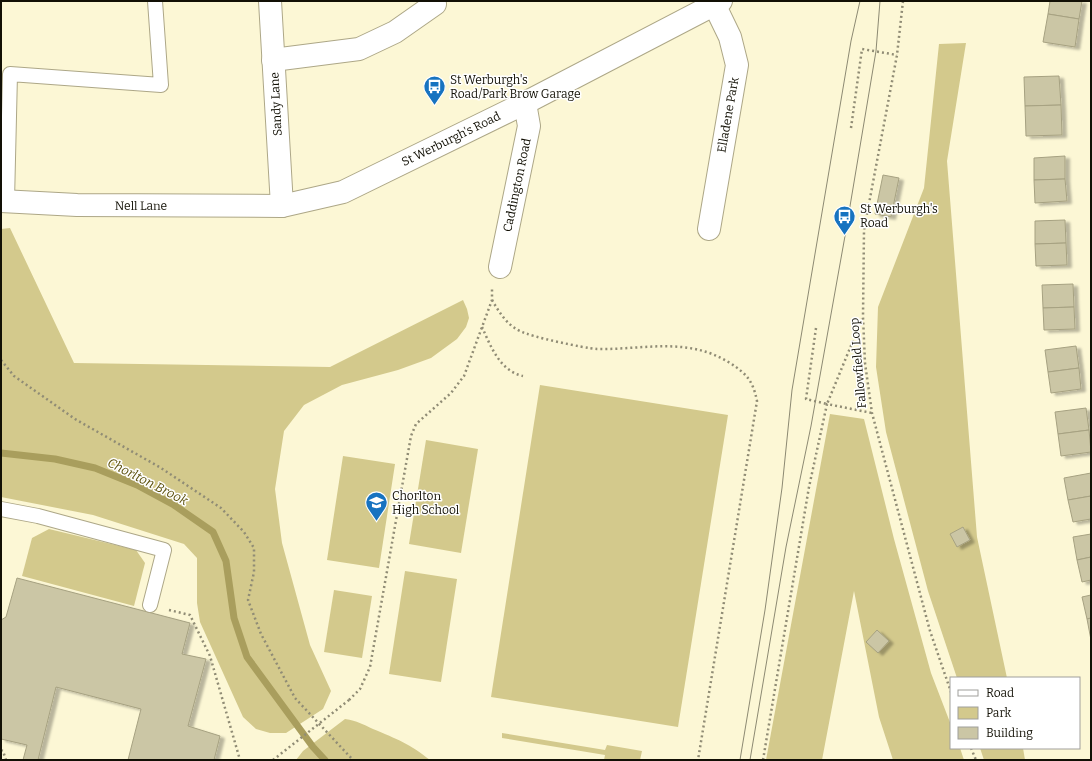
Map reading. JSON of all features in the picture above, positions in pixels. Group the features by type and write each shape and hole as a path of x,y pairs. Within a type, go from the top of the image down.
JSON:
{"street":[{"name":"Sandy Lane","path":"270,1 282,206"},
{"name":"St Werburgh's Road","path":"282,206 343,192 525,103 718,3"},
{"name":"Elladene Park","path":"709,229 737,65 730,37 718,3"},
{"path":"273,60 359,48 395,32 434,4"},
{"name":"Caddington Road","path":"500,267 529,126 525,103"},
{"name":"Nell Lane","path":"4,201 77,205 282,206"}],"lane":[{"path":"4,201 10,74 161,84 155,1"},
{"path":"1,509 38,516 164,550 150,605"}],"path":[{"name":"Fallowfield Loop","path":"903,1 897,55 864,230 862,317 865,363 872,413 930,631 950,689"},
{"path":"851,128 862,49 897,55"},
{"path":"500,267 491,292 492,300 504,319 520,332 596,349 644,346 685,347 720,357 743,372 754,385 757,401 698,760"},
{"path":"273,760 349,700 360,689 370,667 411,436 416,424 451,393 464,376 492,300"},
{"path":"763,760 809,487 827,404 862,317"},
{"path":"482,327 493,352 506,367 516,374 523,376"},
{"path":"816,328 806,399 872,413"},
{"path":"1,360 14,376 75,419 161,468 221,508 244,532 254,548 254,572 248,600 261,634 295,698 353,760"},
{"path":"150,605 190,615 210,656 240,760"},
{"path":"971,749 976,760"},
{"path":"1,750 3,751 6,760"}],"green space":[{"path":"966,43 947,161 977,537 1007,677 957,677 928,591 886,432 876,367 878,307 924,188 939,44"},
{"path":"10,228 74,363 330,367 463,300 469,318 466,327 457,339 431,358 398,370 342,385 304,405 284,431 275,489 282,543 310,645 331,691 323,709 286,733 270,733 256,729 243,717 200,622 197,603 197,558 184,544 93,515 1,497 1,229"},
{"path":"540,385 728,415 678,727 491,697"},
{"path":"830,414 864,419 894,539 931,673 950,722 950,749 960,749 964,760 893,760 879,717 854,591 822,760 766,760"},
{"path":"426,440 478,449 461,553 409,544"},
{"path":"343,456 395,464 379,568 327,560"},
{"path":"49,529 136,550 145,563 134,606 22,576 32,538"},
{"path":"405,571 457,579 441,682 389,674"},
{"path":"334,590 372,596 362,658 324,652"},
{"path":"345,719 360,723 396,739 410,746 430,760 296,760 303,751"},
{"path":"502,733 605,750 607,745 642,751 640,760 604,760 605,755 502,738"},
{"path":"980,749 1023,749 1025,760 984,760"}],"building":[{"path":"1050,1 1082,1 1079,19 1048,14"},
{"path":"1048,14 1079,19 1075,47 1043,42"},
{"path":"1059,76 1061,105 1025,106 1024,77"},
{"path":"1061,105 1062,135 1026,136 1025,106"},
{"path":"1065,156 1065,179 1034,180 1034,158"},
{"path":"883,175 899,178 891,217 875,214"},
{"path":"1065,179 1067,201 1035,203 1034,180"},
{"path":"1065,220 1066,243 1035,244 1035,221"},
{"path":"1066,243 1067,265 1036,266 1035,244"},
{"path":"1073,284 1074,307 1043,308 1042,285"},
{"path":"1074,307 1075,329 1044,330 1043,308"},
{"path":"1076,346 1079,368 1048,372 1045,350"},
{"path":"1079,368 1081,389 1051,393 1048,372"},
{"path":"1086,408 1089,430 1058,434 1055,412"},
{"path":"1089,430 1091,452 1061,456 1058,434"},
{"path":"1091,473 1091,496 1068,500 1064,478"},
{"path":"1091,496 1091,519 1073,522 1068,500"},
{"path":"963,527 970,540 957,547 950,534"},
{"path":"1091,534 1091,557 1077,560 1073,537"},
{"path":"1091,557 1091,580 1082,582 1077,560"},
{"path":"17,578 190,623 182,654 206,659 188,726 220,736 214,760 128,760 141,709 56,687 38,760 23,760 27,745 1,739 1,620 6,617"},
{"path":"1091,595 1091,618 1087,619 1082,597"},
{"path":"1091,618 1091,640 1087,619"},
{"path":"877,630 889,641 878,653 866,642"}],"waterway":[{"name":"Chorlton Brook","path":"1,453 55,459 95,468 137,485 174,505 213,532 226,561 234,618 247,657 313,747 325,760"}],"tram line":[{"path":"740,760 765,610 782,488 792,390 851,41 860,1"},
{"path":"750,760 786,547 811,426 845,236 876,51 880,1"}],"place":[{"name":"St Werburgh's Road/Park Brow Garage","path":"435,106"},
{"name":"St Werburgh's Road","path":"845,236"},
{"name":"Chorlton High School","path":"376,522"}]}
